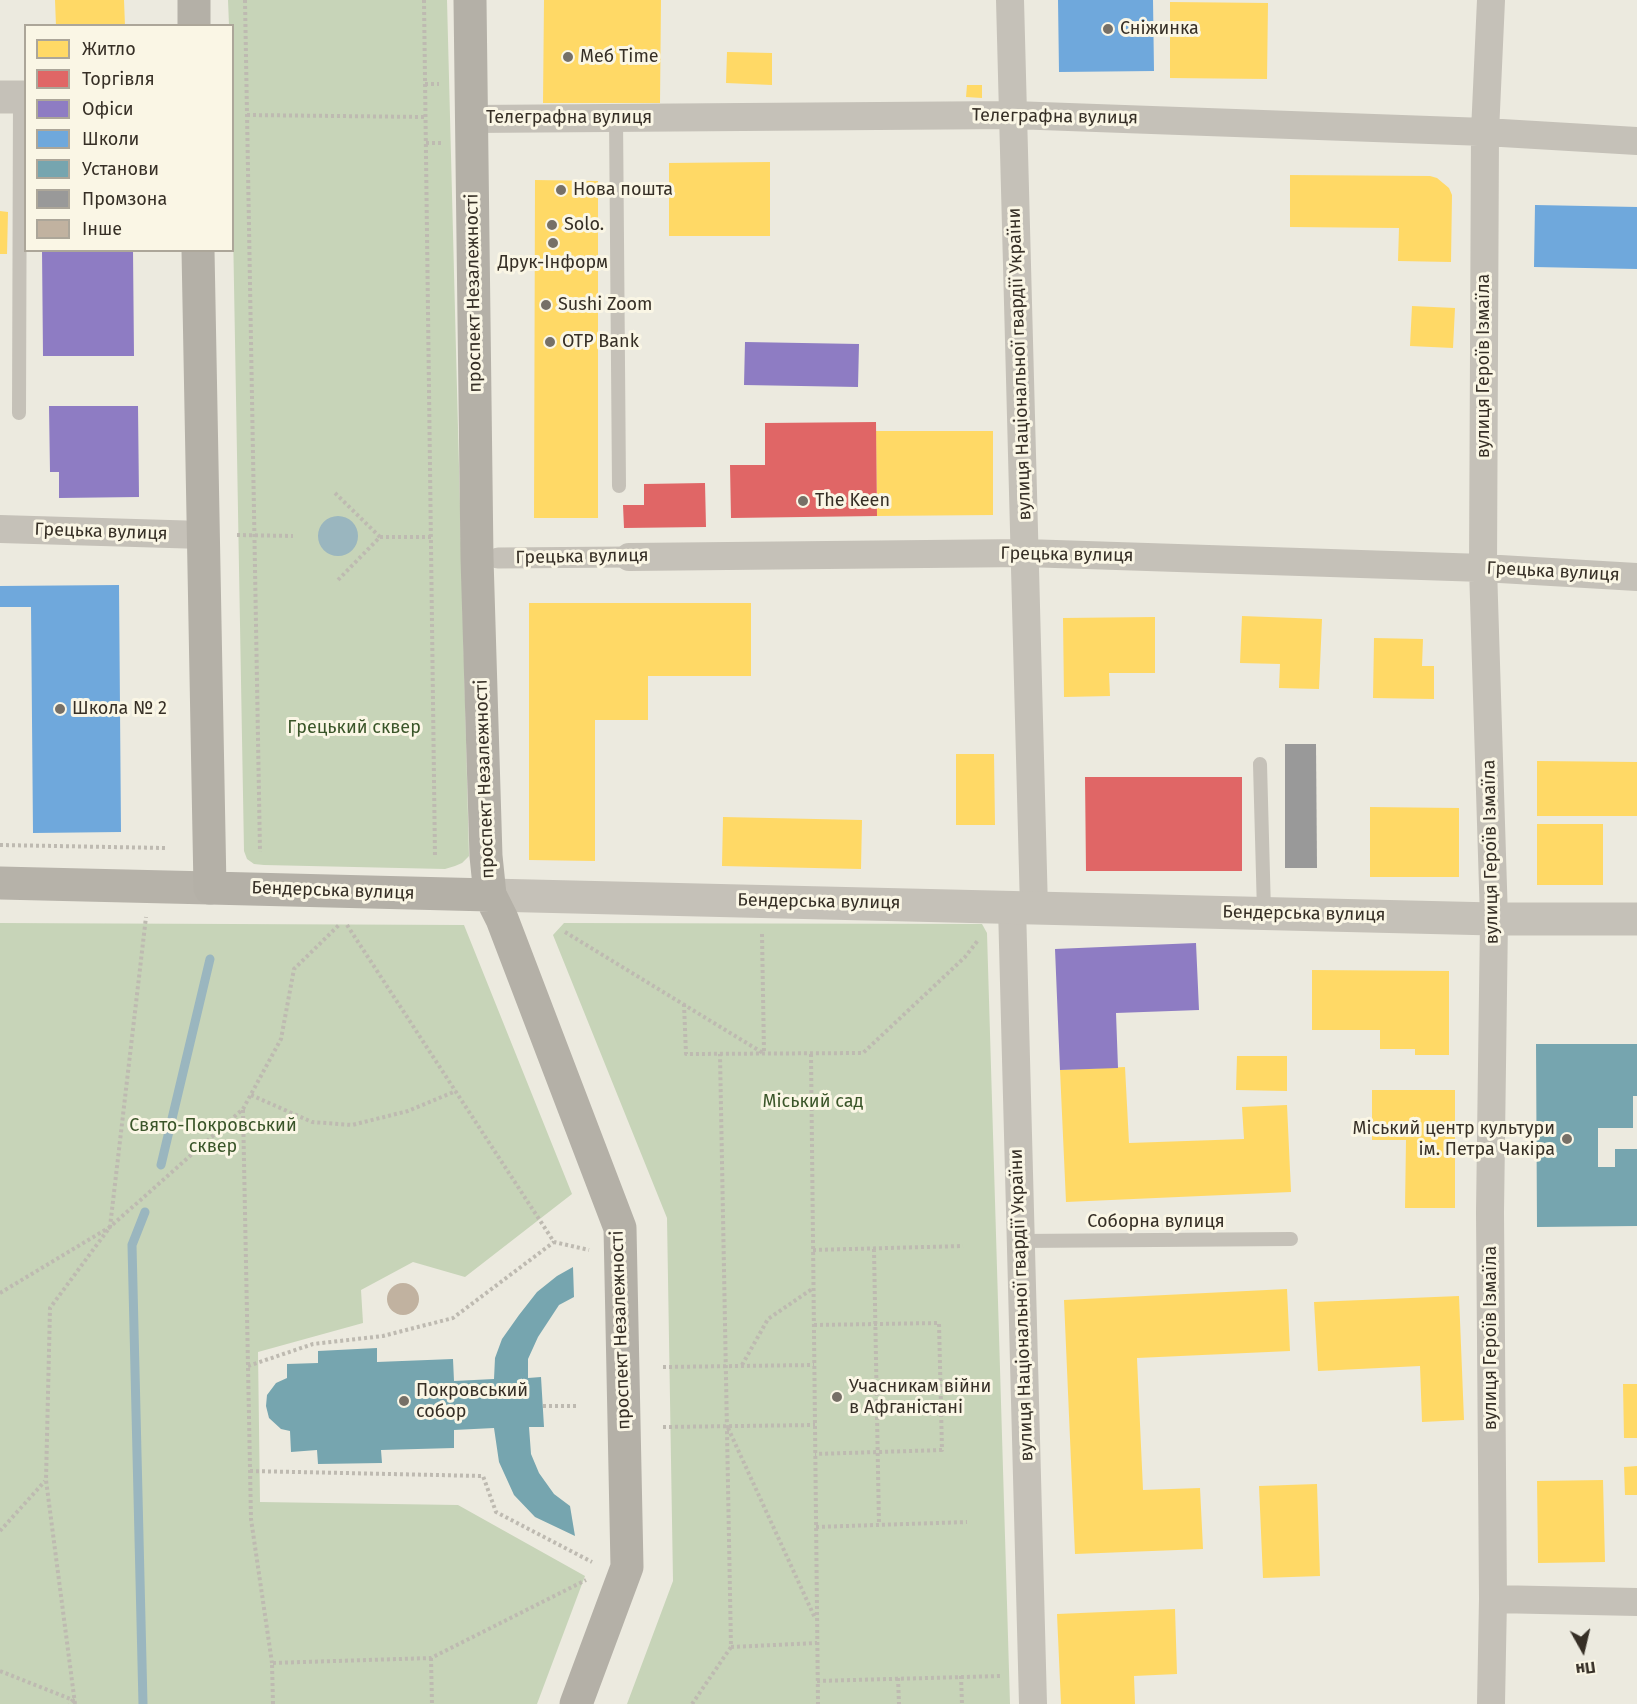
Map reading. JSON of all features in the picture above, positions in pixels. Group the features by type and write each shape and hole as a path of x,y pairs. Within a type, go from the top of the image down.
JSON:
{"main road":[{"path":"194,0 194,24"},
{"name":"проспект Незалежності","path":"470,0 477,558 486,856 490,895 502,919 620,1228 627,1567 576,1704"},
{"path":"198,252 210,888"},
{"name":"Бендерська вулиця","path":"0,883 490,895"}],"street":[{"name":"вулиця Національної гвардії України","path":"1010,0 1025,553 1020,1240 1033,1704"},
{"name":"вулиця Героїв Ізмаїла","path":"1491,0 1485,132 1483,568 1494,919 1490,1212 1493,1599 1491,1704"},
{"name":"Телеграфна вулиця","path":"472,119 1013,115 1485,132 1637,141"},
{"name":"Грецька вулиця","path":"0,529 203,535"},
{"name":"Грецька вулиця","path":"498,558 1025,553 1483,568 1637,577"},
{"name":"Бендерська вулиця","path":"490,895 1494,919 1637,920"},
{"path":"1493,1599 1637,1602"}],"lane":[{"path":"15,97 19,413"},
{"path":"616,117 619,486"},
{"path":"1260,764 1263,912"},
{"name":"Соборна вулиця","path":"1020,1240 1291,1239"}],"path":[{"path":"245,0 260,852"},
{"path":"424,0 435,857"},
{"path":"247,116 426,117"},
{"path":"335,493 380,537 431,537"},
{"path":"203,535 293,536"},
{"path":"338,580 380,537"},
{"path":"0,845 165,848"},
{"path":"72,1703 46,1480 50,1308 110,1227 147,915"},
{"path":"0,1293 110,1227 243,1109 281,1039 294,969 344,920 554,1242 589,1250"},
{"path":"762,925 764,1053"},
{"path":"559,928 764,1053"},
{"path":"684,1005 686,1054 863,1053 965,957 986,930"},
{"path":"692,1704 730,1647 720,1054"},
{"path":"811,1054 818,1704"},
{"path":"251,1095 312,1122 352,1125 408,1111 456,1091"},
{"path":"243,1109 251,1519 272,1663 273,1704"},
{"path":"248,1366 313,1344 383,1336 453,1318 554,1242"},
{"path":"813,1250 963,1246"},
{"path":"874,1249 879,1525"},
{"path":"742,1366 768,1319 813,1288"},
{"path":"814,1325 939,1323 942,1450 815,1454"},
{"path":"663,1367 814,1365"},
{"path":"543,1407 579,1406"},
{"path":"663,1428 814,1425"},
{"path":"727,1426 816,1621"},
{"path":"250,1472 483,1476 496,1512 592,1562"},
{"path":"0,1531 46,1480"},
{"path":"816,1527 967,1522"},
{"path":"272,1663 431,1658 591,1578"},
{"path":"730,1647 817,1642"},
{"path":"431,1658 432,1704"},
{"path":"0,1671 72,1703"},
{"path":"817,1681 1000,1675"},
{"path":"961,1676 962,1704"},
{"path":"898,1678 899,1704"}],"green space":[{"name":"Грецький сквер","path":"228,0 447,0 469,856 462,863 445,869 264,865 254,864 247,859 244,851 233,252 234,24 229,24"},
{"name":"Свято-Покровський сквер","path":"0,923 464,925 572,1194 465,1277 413,1262 361,1290 363,1323 258,1352 260,1502 458,1505 585,1576 537,1704 0,1704"},
{"name":"Міський сад","path":"564,923 982,924 987,933 1010,1704 627,1704 673,1581 667,1218 553,935"}],"water":[{"path":"338,516 352,522 358,536 352,550 338,556 324,550 318,536 324,522"}],"building: Житло":[{"path":"55,0 124,0 125,24 56,24"},
{"path":"544,0 661,0 660,103 543,103"},
{"path":"1170,2 1268,3 1267,79 1170,78"},
{"path":"727,52 772,53 772,85 726,83"},
{"path":"967,85 982,85 982,98 966,97"},
{"path":"770,162 770,236 669,236 669,163"},
{"path":"1290,175 1430,176 1437,178 1449,188 1452,195 1451,262 1398,261 1399,228 1290,227"},
{"path":"535,180 598,181 598,518 534,518"},
{"path":"0,211 8,212 7,254 0,254"},
{"path":"1412,306 1455,308 1453,348 1410,346"},
{"path":"876,431 993,431 993,515 877,516"},
{"path":"529,603 751,603 751,676 648,676 648,720 595,720 595,861 529,860"},
{"path":"1242,616 1322,619 1319,689 1279,688 1280,664 1240,663"},
{"path":"1155,617 1155,673 1109,673 1110,696 1064,697 1063,618"},
{"path":"1374,638 1423,639 1422,666 1434,666 1434,699 1373,698"},
{"path":"956,754 994,754 995,825 956,825"},
{"path":"1537,761 1637,762 1637,816 1537,816"},
{"path":"1370,807 1459,808 1459,877 1370,877"},
{"path":"723,817 862,820 861,869 722,866"},
{"path":"1537,824 1603,824 1603,885 1537,885"},
{"path":"1312,970 1449,971 1449,1055 1415,1055 1415,1049 1380,1049 1380,1030 1312,1030"},
{"path":"1237,1056 1287,1056 1287,1091 1236,1090"},
{"path":"1125,1067 1129,1143 1244,1139 1242,1107 1287,1105 1291,1192 1066,1202 1060,1070"},
{"path":"1372,1090 1455,1090 1455,1208 1405,1208 1406,1140 1372,1140"},
{"path":"1287,1289 1290,1351 1137,1358 1143,1490 1200,1488 1203,1549 1075,1554 1064,1300"},
{"path":"1459,1296 1464,1420 1422,1422 1420,1366 1318,1371 1314,1302"},
{"path":"1623,1384 1637,1384 1637,1438 1624,1438"},
{"path":"1637,1466 1637,1495 1625,1495 1624,1467"},
{"path":"1603,1480 1605,1562 1538,1563 1537,1481"},
{"path":"1317,1484 1320,1576 1263,1578 1259,1486"},
{"path":"1175,1609 1177,1674 1134,1676 1135,1704 1061,1704 1057,1614"}],"building: Торгівля":[{"path":"876,422 877,516 731,518 730,465 765,465 765,423"},
{"path":"705,483 706,527 624,528 623,505 644,505 644,484"},
{"path":"1085,777 1242,777 1242,871 1086,871"}],"building: Офіси":[{"path":"42,252 133,252 134,356 43,356"},
{"path":"745,342 859,344 858,387 744,385"},
{"path":"49,406 138,406 139,497 59,498 59,472 50,472"},
{"path":"1196,943 1199,1010 1116,1013 1118,1068 1060,1070 1055,949"}],"building: Школи":[{"name":"Сніжинка","path":"1058,0 1153,0 1154,71 1059,72"},
{"path":"1535,205 1637,207 1637,269 1534,267"},
{"name":"Школа № 2","path":"119,585 121,832 33,833 31,607 0,607 0,586"}],"building: Установи":[{"name":"Міський центр культури ім. Петра Чакіра","path":"1536,1044 1637,1044 1637,1096 1633,1096 1633,1128 1598,1128 1598,1167 1615,1167 1615,1149 1637,1149 1637,1226 1537,1227"},
{"name":"Покровський собор","path":"573,1267 574,1297 559,1305 538,1337 528,1359 528,1378 541,1377 544,1427 529,1427 531,1454 539,1473 554,1494 570,1506 575,1536 535,1517 514,1495 499,1462 494,1428 454,1430 454,1448 381,1450 382,1463 318,1464 317,1450 291,1452 290,1431 281,1429 269,1418 266,1406 267,1395 276,1383 287,1378 287,1364 318,1363 318,1351 377,1348 377,1362 453,1359 454,1381 494,1379 495,1358 502,1339 537,1292"}],"building: Промзона":[{"path":"1285,744 1316,744 1317,868 1285,868"}],"building: Інше":[{"path":"403,1283 414,1288 419,1299 414,1310 403,1315 392,1310 387,1299 392,1288"}],"waterway":[{"path":"161,1165 210,959"},
{"path":"143,1704 132,1245 145,1212"}],"place":[{"name":"Сніжинка","path":"1108,29"},
{"name":"Меб Time","path":"568,57"},
{"name":"Нова пошта","path":"561,190"},
{"name":"Solo.","path":"552,225"},
{"name":"Друк-Інформ","path":"553,243"},
{"name":"Sushi Zoom","path":"546,305"},
{"name":"OTP Bank","path":"550,342"},
{"name":"The Keen","path":"803,501"},
{"name":"Школа № 2","path":"60,709"},
{"name":"Міський центр культури ім. Петра Чакіра","path":"1567,1139"},
{"name":"Учасникам війни в Афганістані","path":"837,1397"},
{"name":"Покровський собор","path":"404,1401"}]}
